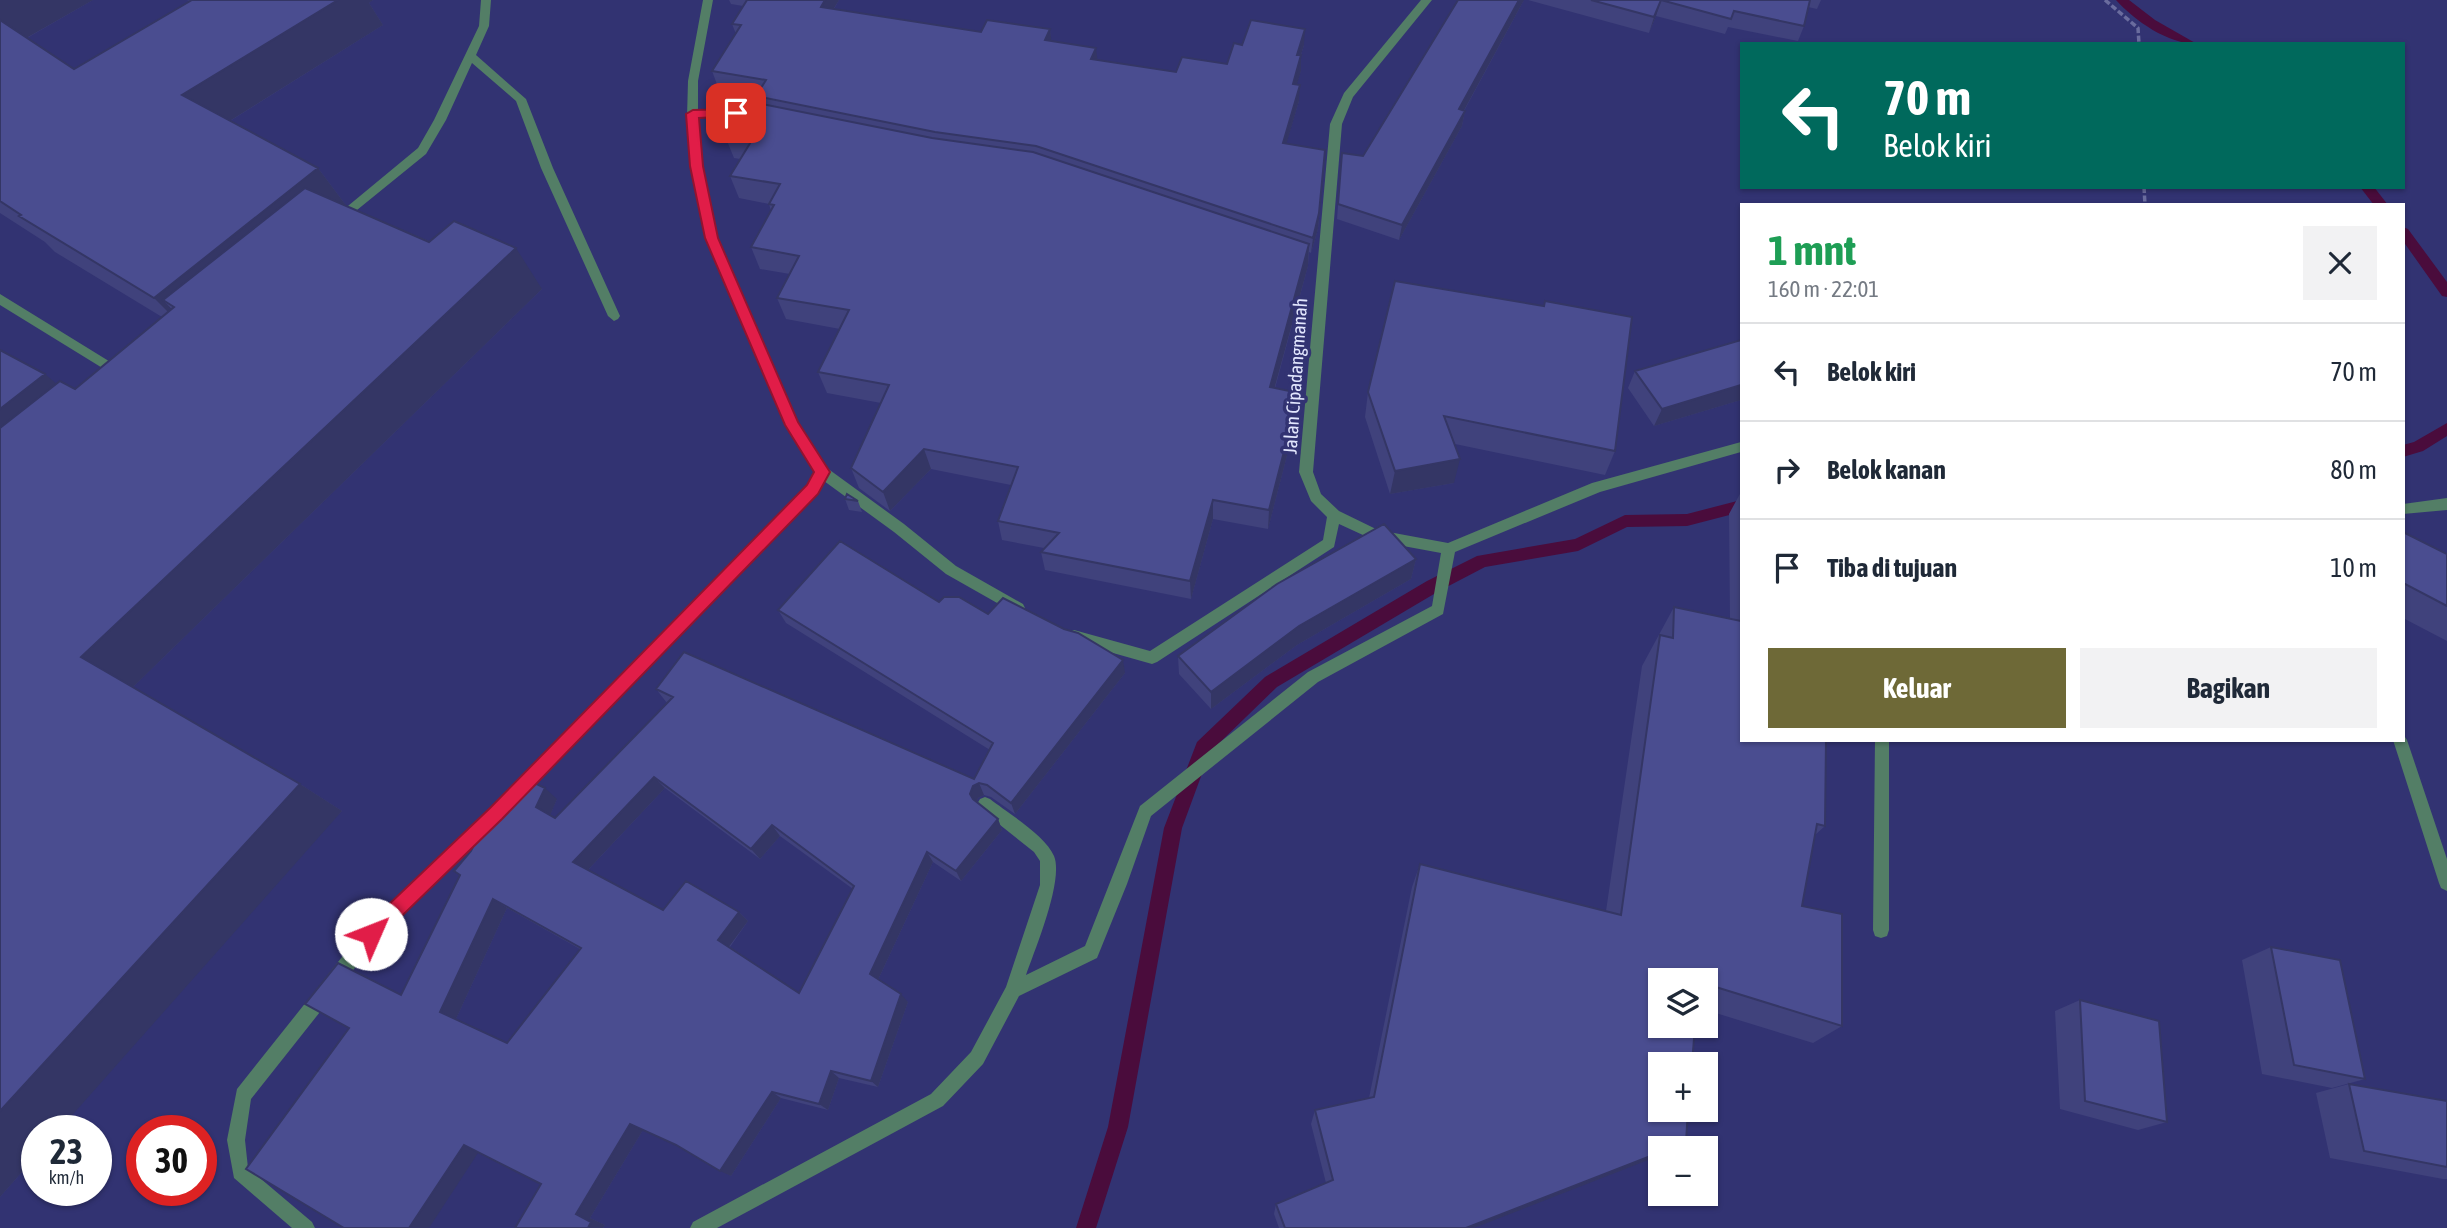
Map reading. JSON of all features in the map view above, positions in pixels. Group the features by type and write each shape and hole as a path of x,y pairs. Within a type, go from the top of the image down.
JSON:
{"street":[{"path":"327,228 422,150 440,120 484,26 486,0"},
{"path":"708,0 693,81 696,166 711,238 792,425 822,472 951,570 1027,613"},
{"name":"Jalan Cipadangmanah","path":"1427,0 1348,96 1336,124 1316,262 1314,396 1306,472 1317,496 1334,515 1376,535 1449,550"},
{"path":"470,56 521,99 547,168 614,316"},
{"path":"693,114 736,113 769,120"},
{"path":"0,299 137,383"},
{"path":"1013,990 1091,952 1145,811 1313,677 1438,610 1449,550 1597,487 1740,447"},
{"path":"306,1228 240,1172 236,1140 243,1095 371,934 496,814 812,490 822,472"},
{"path":"2405,509 2447,504"},
{"path":"1061,630 1073,636 1152,658 1329,543 1334,515"},
{"path":"1881,930 1882,742"},
{"path":"2401,742 2447,883"},
{"path":"699,1228 937,1100 977,1058 1013,990 1048,885 1048,859 1039,847 985,804"}],"path":[{"path":"2105,0 2138,28 2139,42"}],"building":[{"path":"192,0 338,0 182,95 318,168 154,298 19,216 21,215 0,201 0,20 74,69"},
{"path":"747,0 825,0 821,7 981,32 987,20 1050,29 1045,40 1096,48 1091,59 1176,72 1182,57 1227,64 1234,43 1242,45 1251,20 1305,29 1297,55 1301,55 1293,84 1300,85 1283,143 1325,150 1319,213 1313,238 1036,146 935,132 756,96 766,80 712,71 741,25 732,24"},
{"path":"1458,0 1519,0 1459,109 1465,111 1402,225 1338,204 1342,153 1363,156"},
{"path":"1591,0 1661,0 1654,17"},
{"path":"1661,0 1810,0 1804,26 1734,11 1731,19"},
{"path":"747,101 932,138 1033,152 1309,244 1270,387 1299,393 1269,510 1213,500 1190,581 1041,552 1059,533 998,521 1018,467 924,449 883,492 851,468 889,385 818,372 849,310 777,298 799,256 751,247 774,205 769,204 780,184 730,176 752,140 725,136"},
{"path":"305,188 429,242 454,221 516,248 81,657 300,784 0,1111 0,428 60,381 75,389 174,307 163,300"},
{"path":"1395,281 1544,306 1545,301 1632,317 1615,451 1444,416 1460,459 1395,471 1368,392"},
{"path":"1740,340 1740,385 1662,409 1635,371"},
{"path":"0,350 45,374 0,409"},
{"path":"847,494 858,501 845,499"},
{"path":"1384,524 1416,559 1299,626 1211,692 1178,656 1277,584"},
{"path":"2405,533 2447,554 2447,606 2405,584"},
{"path":"840,541 939,602 944,597 959,597 988,614 1003,598 1064,629 1078,633 1123,660 1011,803 987,785 979,783 973,786 970,794 973,799 998,819 956,871 927,852 870,974 901,994 871,1081 831,1071 819,1104 772,1092 720,1171 676,1145 630,1124 576,1214 591,1222 588,1228 515,1228 541,1184 464,1145 409,1228 344,1228 246,1169 349,1028 305,1004 338,963 401,995 460,875 454,871 471,851 492,807 522,777 545,788 536,807 555,818 673,697 656,689 684,652 974,779 993,743 778,610","holes":["654,777 751,849 772,825 854,886 799,993 718,940 739,912 686,881 663,910 573,862","493,899 581,948 507,1043 440,1012"]},
{"path":"1674,607 1740,621 1740,742 1826,742 1825,826 1817,824 1802,906 1842,914 1842,1026 1718,988 1718,968 1648,968 1648,1038 1694,1038 1693,1052 1648,1052 1648,1122 1687,1122 1686,1136 1648,1136 1648,1157 1466,1228 1285,1228 1276,1204 1333,1180 1315,1110 1374,1097 1420,864 1621,915 1660,635 1673,638"},
{"path":"2271,947 2340,960 2365,1079 2294,1065"},
{"path":"2080,1000 2159,1021 2167,1122 2085,1101"},
{"path":"2349,1084 2447,1101 2447,1167 2364,1151"}],"waterway":[{"path":"2122,0 2151,23 2187,42"},
{"path":"2368,189 2380,203"},
{"path":"2405,235 2447,292"},
{"path":"2405,450 2418,447 2447,429"},
{"path":"1086,1228 1118,1127 1173,828 1203,747 1271,682 1433,586 1482,561 1578,545 1625,521 1687,520 1740,506"}],"route":[{"path":"371,934 496,814 812,490 822,472 792,425 711,238 696,166 692,117 693,114 736,113"}]}
